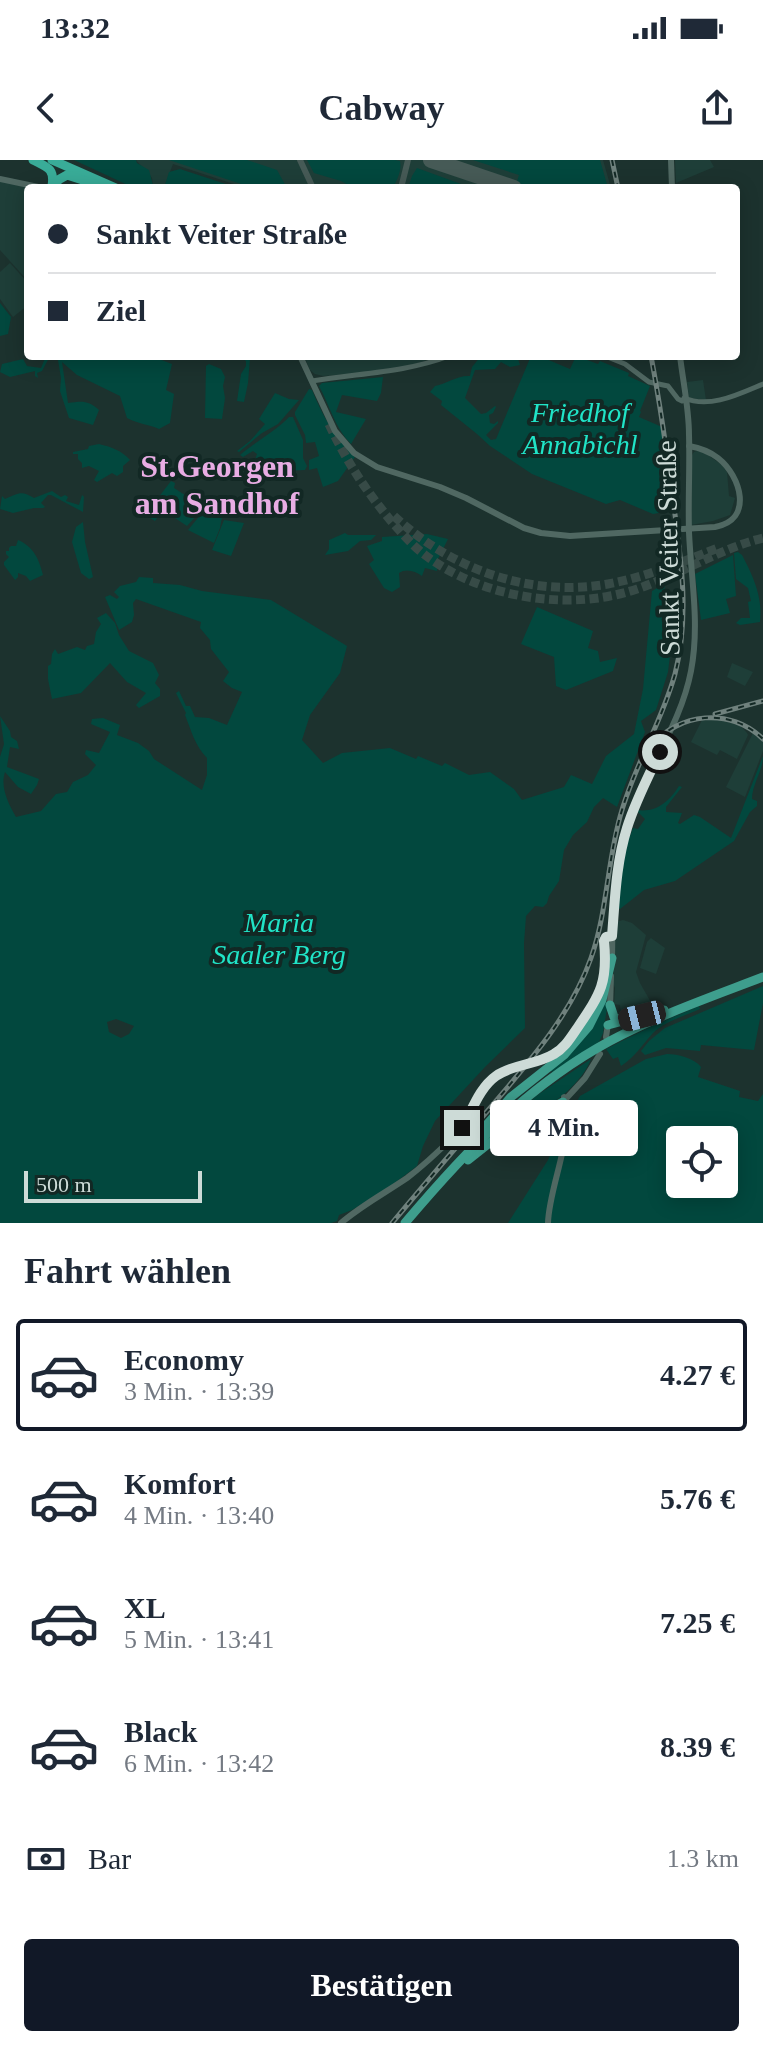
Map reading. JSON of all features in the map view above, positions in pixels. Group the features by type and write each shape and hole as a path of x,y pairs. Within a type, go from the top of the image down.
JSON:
{"highway":[{"path":"33,160 50,170 53,184"},
{"path":"52,160 107,184"},
{"path":"63,160 116,184"},
{"path":"56,184 67,175 96,184"},
{"path":"453,1168 458,1158 511,1097 564,1055 583,1034 602,1000 612,958"},
{"path":"405,1223 486,1134 530,1095 571,1065 646,1024 763,977"},
{"path":"608,1025 702,1000"},
{"path":"610,1005 614,1017 622,1021"},
{"path":"530,1095 526,1109 535,1114 565,1102"},
{"path":"427,1197 481,1148 565,1102"}],"main road":[{"path":"671,160 672,184"},
{"path":"0,179 24,184"},
{"path":"302,360 335,431 346,446 366,462 440,487 524,528 547,534 570,536 726,524 735,517 740,505 738,487 720,460 704,450 689,446"},
{"name":"Sankt Veiter Straße","path":"606,1037 617,873 637,799 680,710 691,672 695,641 689,532 689,446 681,360"},
{"path":"341,1223 406,1178 449,1141 462,1128 488,1083 498,1075 555,1053 565,1045 598,997 606,971 604,941 612,936"},
{"path":"548,1223 563,1144 565,1102 600,1054"}],"street":[{"path":"312,381 396,371 437,360"},
{"path":"615,360 649,382 668,386 676,397 686,400 722,400 763,384"},
{"path":"312,381 313,377 332,378"},
{"path":"322,380 318,387 325,411"}],"shaded area":[{"path":"136,160 603,160 610,184 234,184 173,164 166,184 153,184 152,178"},
{"path":"675,160 710,160 714,167 676,183"},
{"path":"0,181 24,187 24,277 0,250"},
{"path":"10,263 24,279 24,308 13,317 0,299 0,272"},
{"path":"306,360 428,360 375,372 323,376 310,370"},
{"path":"703,380 706,400 689,398 687,382"},
{"path":"697,451 722,465 727,472 729,496 735,498 730,515 691,525 692,455"},
{"path":"732,663 753,672 745,686 727,677"},
{"path":"702,720 738,723 747,733 737,759 720,750 717,755 691,742"},
{"path":"753,733 763,741 763,751 745,797 726,787"},
{"path":"623,920 632,923 646,935 636,972 653,1006 621,1015 620,1005 614,1004 613,983 616,922"},
{"path":"651,938 665,948 656,974 640,968"}],"green space":[{"path":"74,160 136,160 149,170 153,184 125,184"},
{"path":"169,160 247,160 277,170 285,184 241,184"},
{"path":"307,160 400,161 395,184 347,184 314,173"},
{"path":"473,160 600,160 607,184 516,184 519,175"},
{"path":"417,168 461,184 409,184"},
{"path":"180,169 226,184 165,184 169,172"},
{"path":"0,303 11,317 8,334 0,336"},
{"path":"23,359 27,366 41,368 44,360 48,360 42,371 37,373 38,378 35,371 10,377 0,372 2,364"},
{"path":"58,360 162,360 172,364 166,390 174,394 170,423 159,429 127,418 120,396 77,375 62,362 68,403 85,402 99,410 93,425 69,418 60,391"},
{"path":"250,360 244,402 237,401 246,361"},
{"name":"Friedhof Annabichl","path":"478,360 518,360 520,365 510,367 501,362 495,369 475,370 465,398 481,414 496,407 489,415 490,423 498,421 486,435 491,440 496,439 529,360 549,360 570,369 574,360 598,364 600,361 650,386 639,417 662,427 670,511 653,514 620,500 606,504 532,474 490,446 430,392 435,386 470,376"},
{"path":"209,364 221,369 225,377 222,419 205,418 206,366"},
{"path":"383,377 377,401 342,395 336,412 366,419 351,444 337,424 319,386 322,383"},
{"path":"309,389 335,434 355,457 338,481 323,487 317,468 309,470 309,460 319,456 315,442 306,443 295,415"},
{"path":"275,393 299,400 278,424 237,451 265,424 259,419"},
{"path":"293,417 303,440 305,470 282,471 282,468 262,460 262,457 255,460 257,454 253,451 243,457 240,455 278,427"},
{"path":"99,444 116,449 130,460 117,476 112,473 97,482 94,480 99,471 89,466 82,468 78,454 73,452"},
{"path":"171,481 175,483 174,488 188,497 184,504 198,514 187,526 163,510 155,521 145,515"},
{"path":"52,491 61,497 68,497 66,501 79,505 82,495 83,512 51,495 41,503 43,508 13,513 0,509 2,496 5,499 23,493 34,498"},
{"path":"211,502 224,506 214,543 188,530"},
{"path":"224,520 244,523 231,556 212,550"},
{"path":"83,522 93,577 89,579 81,573 72,542 76,527"},
{"path":"345,533 376,535 371,540 360,541 348,551 325,555 329,540"},
{"path":"427,534 448,539 437,561 437,571 425,568 422,576 402,571 399,573 400,587 392,592 384,588 369,564 374,560 367,546 382,541 382,537"},
{"path":"18,540 35,554 43,575 30,581 18,573 15,580 4,565 9,557 6,551 16,546"},
{"path":"738,552 756,587 760,622 736,623 741,618 750,618 748,602 751,601 748,588 736,579 734,553"},
{"path":"733,555 736,596 726,599 730,613 701,620 695,574"},
{"name":"Maria Saaler Berg","path":"139,577 153,578 153,583 271,600 347,646 340,673 310,715 302,740 323,763 342,753 390,748 416,759 418,756 442,766 445,763 469,775 490,772 514,789 522,800 564,787 571,775 592,784 606,756 634,734 643,689 652,591 664,584 672,639 668,672 656,710 641,721 645,732 617,807 603,798 594,807 587,822 573,835 564,850 559,881 547,903 543,907 535,906 526,916 525,1028 435,1121 417,1166 331,1223 0,1223 0,757 4,744 0,716 19,749 10,747 7,767 39,779 31,794 18,787 5,772 4,789 16,817 41,811 56,794 67,792 73,782 88,775 96,765 85,754 86,750 99,753 110,732 91,724 92,719 103,718 120,725 117,735 138,743 154,759 202,790 207,775 207,758 196,743 176,693 179,691 195,717 209,718 227,725 242,692 223,681 229,672 211,649 210,640 200,628 201,622 136,599 132,622 119,630 105,597 110,595 117,599 119,597 114,592 120,586 136,582","holes":["116,1019 134,1026 129,1034 121,1038 109,1032 107,1022"]},
{"path":"537,607 593,631 588,648 598,651 600,662 617,658 613,671 566,690 556,686 554,657 521,644"},
{"path":"106,613 115,623 129,651 153,663 159,675 155,683 160,689 160,696 139,708 136,705 146,693 127,682 110,663 81,693 52,699 48,666 55,649 58,654 77,647 85,650 94,644 101,624 97,618"},
{"path":"763,756 752,793 757,806 750,812 734,841 675,881 644,890 618,908 617,891 627,837 645,819 636,810 650,810 661,805 679,786 682,787 666,807 666,812 682,813 680,824 694,815 700,817 731,838"},
{"path":"763,986 754,1050 701,1045 700,1051 666,1048 645,1055 641,1051 665,1028"},
{"path":"603,1002 608,1002 599,1042 552,1072 550,1069"},
{"path":"699,1006 700,1009 658,1029 621,1066 618,1057 613,1059 606,1049 652,1026"},
{"path":"667,1054 694,1061 701,1067 698,1077 740,1091 739,1097 758,1101 763,1094 763,1223 508,1223 548,1160 580,1096 646,1059"},
{"path":"591,1059 567,1091 550,1104 532,1111 530,1102 536,1096"}],"taxiway":[{"path":"300,160 311,184"},
{"path":"402,184 408,160"}],"runway":[{"path":"431,160 502,184"}],"tunnel":[{"path":"329,424 364,486 416,547 445,568 489,588 562,600 610,596 649,585 724,551 763,538"},
{"path":"394,516 416,535 466,564 521,583 550,587 579,587 622,581 718,548"}],"railway":[{"path":"612,160 617,184"},
{"path":"392,1223 548,1037 583,979 597,940 622,810 670,691 680,652 683,587 679,544 652,360"},
{"path":"715,714 763,701"},
{"path":"651,747 675,726 705,718 736,722 763,739"}],"district":[{"name":"St.Georgen am Sandhof","path":"217,484"}],"route":[{"path":"462,1128 488,1083 505,1071 560,1050 598,997 606,971 604,941 612,936 616,885 625,836 637,799 660,752"}]}
